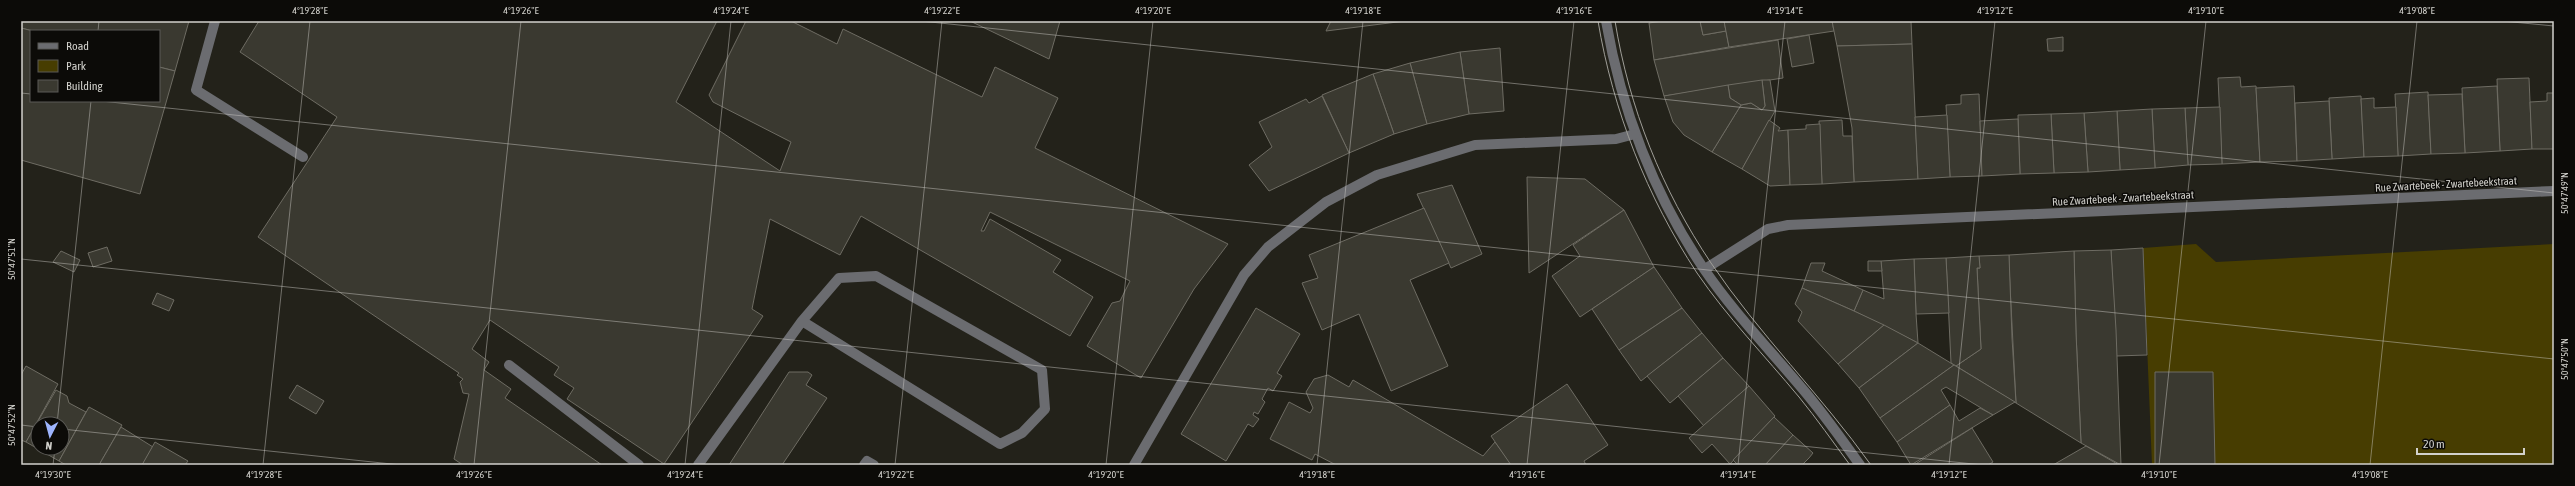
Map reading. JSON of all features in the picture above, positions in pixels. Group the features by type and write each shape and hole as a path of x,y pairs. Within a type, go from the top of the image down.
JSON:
{"street":[{"path":"215,21 196,90 303,157"},
{"path":"1606,21 1620,88 1635,134 1666,206 1705,270 1806,393 1860,465"},
{"path":"1134,465 1244,276 1268,247 1326,202 1378,175 1475,145 1604,140 1635,134"},
{"name":"Rue Zwartebeek - Zwartebeekstraat","path":"1705,270 1768,230 1788,225 2554,191"},
{"path":"698,465 802,321 839,278 876,276 1042,370 1045,409 1022,434 1000,444 802,321"},
{"path":"508,364 639,465"},
{"path":"864,465 867,461 874,465"}],"green space":[{"path":"2196,244 2216,262 2554,244 2554,465 2152,465 2143,248"}],"building":[{"path":"21,21 189,21 175,71 160,67 160,30 30,30 21,28"},
{"path":"259,21 717,21 676,102 780,171 791,142 713,102 709,95 746,21 791,21 837,44 843,29 982,97 995,67 1058,98 1035,148 1228,244 1194,289 1141,378 1087,346 1112,303 1120,301 1130,281 990,212 981,231 984,231 990,219 1061,260 1053,272 1093,297 1070,336 861,216 840,255 770,219 752,309 763,316 664,464 567,399 574,388 554,375 559,367 490,320 472,349 489,362 484,370 511,389 505,398 602,465 463,465 454,459 469,394 463,393 460,382 463,379 457,375 459,373 258,237 337,117 240,52"},
{"path":"970,21 1060,21 1049,59"},
{"path":"1331,21 1405,21 1326,31"},
{"path":"1662,21 1700,21 1703,35 1726,31 1729,47 1654,60 1649,23"},
{"path":"1700,21 1724,21 1726,31 1703,35"},
{"path":"1724,21 1832,21 1834,31 1729,47"},
{"path":"1832,21 1911,21 1912,44 1837,46"},
{"path":"21,28 30,30 30,102 160,102 160,67 175,71 140,194 21,160"},
{"path":"1809,35 1814,63 1792,67 1787,39"},
{"path":"2063,37 2063,51 2048,51 2047,39"},
{"path":"1778,40 1783,78 1664,96 1654,60"},
{"path":"1912,44 1918,179 1854,182 1852,128 1837,46"},
{"path":"1500,48 1504,111 1469,114 1460,52"},
{"path":"1460,52 1469,114 1427,124 1410,63"},
{"path":"1410,63 1427,124 1394,134 1373,74"},
{"path":"1373,74 1394,134 1349,153 1322,95"},
{"path":"2240,77 2241,87 2256,86 2260,162 2222,164 2218,78"},
{"path":"2529,78 2532,149 2500,151 2497,79"},
{"path":"1762,80 1770,80 1775,111 1742,169 1712,152 1741,105 1751,103 1762,110 1765,106"},
{"path":"1762,80 1765,106 1762,110 1751,103 1741,105 1730,98 1728,85"},
{"path":"1728,85 1730,98 1741,105 1712,152 1684,135 1673,122 1664,96"},
{"path":"2294,86 2297,161 2260,162 2256,88"},
{"path":"2497,86 2500,151 2465,153 2462,88"},
{"path":"2428,92 2431,154 2398,156 2395,94"},
{"path":"2547,93 2554,93 2554,149 2532,149 2530,102 2547,101"},
{"path":"1979,94 1982,176 1950,177 1946,105 1961,104 1961,95"},
{"path":"2462,94 2465,153 2431,154 2428,95"},
{"path":"1322,96 1349,153 1269,191 1249,165 1272,147 1259,122 1306,99 1309,103"},
{"path":"2361,96 2364,157 2332,159 2329,98"},
{"path":"2374,98 2374,108 2396,107 2398,156 2364,157 2361,99"},
{"path":"2329,101 2332,159 2297,161 2295,103"},
{"path":"2220,107 2222,164 2188,165 2185,108"},
{"path":"2185,108 2188,165 2155,168 2152,109"},
{"path":"2152,109 2155,168 2120,170 2117,111"},
{"path":"2117,111 2120,170 2088,172 2084,113"},
{"path":"2084,113 2088,172 2054,173 2051,114"},
{"path":"2051,114 2054,173 2020,174 2018,115"},
{"path":"1947,115 1950,177 1918,179 1915,117"},
{"path":"2018,119 2020,174 1982,176 1980,121"},
{"path":"1769,120 1780,128 1778,131 1788,130 1790,185 1770,186 1742,169"},
{"path":"1842,120 1843,136 1852,136 1854,182 1822,184 1819,121"},
{"path":"1820,124 1822,184 1790,185 1788,130 1806,129 1806,125"},
{"path":"1527,177 1585,179 1624,210 1529,273"},
{"path":"1452,185 1482,254 1451,268 1417,194"},
{"path":"1424,208 1449,263 1410,280 1448,366 1391,391 1359,314 1322,330 1302,283 1318,278 1309,255"},
{"path":"1624,210 1654,267 1580,317 1552,276 1580,256 1573,245"},
{"path":"107,247 112,261 93,267 88,253"},
{"path":"2143,248 2147,355 2116,356 2111,250"},
{"path":"2111,250 2116,330 2121,465 2081,443 2074,251"},
{"path":"61,251 80,260 74,272 53,262"},
{"path":"2074,251 2081,443 2016,403 2009,266 2009,255"},
{"path":"2009,255 2016,403 1956,366 1981,349 1977,268 1980,268 1979,256"},
{"path":"1979,256 1980,268 1977,268 1981,349 1956,366 1951,363 1946,258"},
{"path":"1946,258 1949,313 1916,314 1914,259"},
{"path":"1914,259 1918,343 1854,311 1863,290 1884,299 1881,261"},
{"path":"1868,261 1881,261 1882,271 1868,271"},
{"path":"1811,263 1825,263 1822,271 1863,290 1854,311 1802,288"},
{"path":"1654,267 1682,308 1619,350 1592,309"},
{"path":"1802,288 1884,325 1838,364 1798,321 1802,312 1795,304"},
{"path":"157,293 174,300 169,311 152,304"},
{"path":"1256,308 1300,334 1277,373 1282,376 1273,391 1268,388 1262,399 1265,402 1258,414 1254,412 1253,415 1259,419 1253,427 1248,424 1226,461 1181,434"},
{"path":"1682,308 1702,333 1641,381 1619,350"},
{"path":"1884,325 1918,343 1859,388 1838,364"},
{"path":"1702,333 1723,358 1670,403 1647,376"},
{"path":"1918,343 1954,365 1880,418 1859,388"},
{"path":"1723,358 1749,386 1704,426 1678,396"},
{"path":"1954,365 2015,402 1993,415 1946,387 1941,390 1950,405 1897,442 1880,418"},
{"path":"26,366 58,384 40,416 30,416 30,435 26,442 21,440 21,375"},
{"path":"789,372 808,372 812,375 806,385 827,398 782,465 729,465"},
{"path":"2155,372 2213,372 2215,465 2155,465"},
{"path":"1328,375 1349,387 1353,380 1483,456 1495,442 1511,464 1336,465 1315,454 1312,460 1270,439 1289,402 1310,413 1313,408 1306,392 1314,379"},
{"path":"1567,384 1608,445 1584,461 1586,465 1511,465 1491,436"},
{"path":"297,385 324,401 316,414 289,398"},
{"path":"1749,386 1775,416 1730,464 1712,444 1702,453 1689,438"},
{"path":"56,390 67,396 69,403 86,412 70,441 70,416 41,416"},
{"path":"1950,405 1959,421 1980,408 1993,415 1911,465 1897,442"},
{"path":"89,407 122,425 99,465 66,465 59,461 62,456 70,456 70,441"},
{"path":"1774,417 1793,435 1765,465 1738,465 1733,460"},
{"path":"121,427 153,447 142,465 99,465"},
{"path":"1972,428 1993,462 1988,465 1914,465"},
{"path":"30,435 30,444 26,442"},
{"path":"1793,435 1813,453 1809,458 1802,465 1765,465"},
{"path":"155,442 188,461 185,465 142,465"},
{"path":"2086,446 2119,465 2053,465"},
{"path":"50,456 62,456 59,461"}],"tram line":[{"path":"1598,21 1613,88 1634,152 1648,184 1679,244 1697,273 1721,305 1799,397 1850,465"},
{"path":"1615,21 1621,53 1639,117 1663,177 1677,207 1693,235 1711,263 1749,315 1832,414 1871,465"}]}
